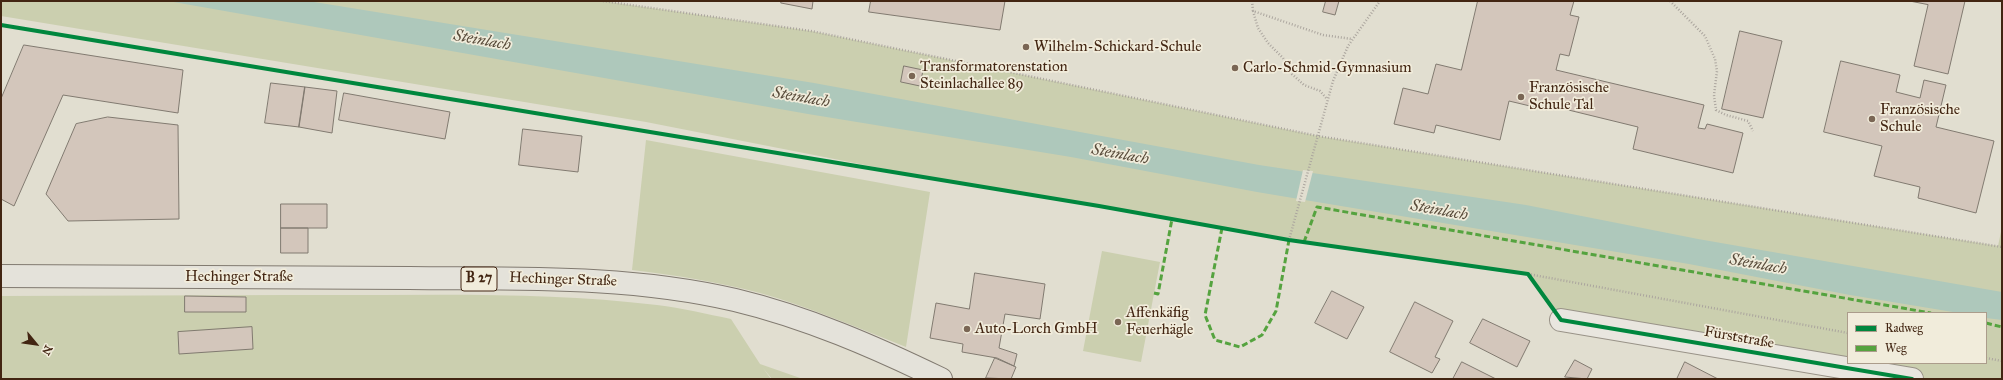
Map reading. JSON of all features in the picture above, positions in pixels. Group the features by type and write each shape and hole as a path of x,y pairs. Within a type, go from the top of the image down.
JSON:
{"main road":[{"name":"Hechinger Straße","path":"1,276 518,279 628,282 695,292 765,308 852,339 940,379"}],"street":[{"name":"Fürststraße","path":"1561,320 1912,379"}],"path":[{"path":"603,1 811,31 1318,136 2002,247"},
{"path":"1252,1 1252,11 1258,28 1268,43 1283,58 1292,74 1304,85 1320,91 1327,99"},
{"path":"1289,240 1327,99 1341,62 1352,39 1380,1"},
{"path":"1670,1 1704,36 1715,59 1717,71 1714,95 1716,110 1726,115 1748,121 1753,131"},
{"path":"1252,11 1322,35 1352,39"},
{"path":"1528,274 1847,333"},
{"path":"1987,358 2002,361"}],"shaded area":[{"path":"1,1 603,1 811,31 1318,136 1998,246 2002,227 2002,379 1912,379 1561,320 1527,274 1289,240 931,178 646,122 1,16"},
{"path":"646,140 930,192 906,347 816,311 760,293 696,279 632,270"},
{"name":"Affenkäfig Feuerhägle","path":"1102,251 1160,262 1141,362 1083,351"},
{"path":"474,295 566,297 611,300 676,308 731,319 760,364 803,379 772,379 763,368 771,379 1,379 1,296"}],"water":[{"name":"Steinlach","path":"168,1 308,1 814,83 1259,165 1526,205 1698,239 2002,292 2002,320 1987,318 1987,312 1953,312 1850,295 1689,264 1257,192 1071,157 808,114"}],"pier":[{"path":"1303,170 1313,171 1305,202 1296,201"}],"building":[{"path":"782,1 813,1 812,9 781,3"},
{"path":"871,1 1005,1 1000,30 869,12"},
{"path":"1326,1 1339,1 1335,15 1323,12"},
{"path":"1478,1 1574,1 1570,15 1579,17 1569,56 1560,54 1556,70 1704,105 1698,128 1705,129 1707,124 1743,133 1733,173 1633,149 1638,127 1548,105 1547,110 1509,101 1500,140 1436,125 1434,133 1394,124 1403,88 1428,94 1436,64 1461,70"},
{"path":"1910,1 1965,1 1948,74 1914,66 1928,5"},
{"path":"1740,31 1782,41 1763,118 1722,109"},
{"path":"24,45 183,70 178,113 63,95 14,206 1,199 1,99"},
{"path":"1841,61 1900,75 1896,92 1920,98 1924,80 1946,85 1936,127 1994,141 1976,213 1918,198 1920,187 1874,176 1882,146 1824,132"},
{"name":"Transformatorenstation Steinlachallee 89","path":"904,66 923,70 920,86 901,82"},
{"path":"271,83 305,87 299,127 265,123"},
{"path":"305,87 337,91 332,133 299,127"},
{"path":"344,93 450,112 445,139 339,120"},
{"path":"108,117 178,125 179,219 68,221 46,194 76,124"},
{"path":"523,129 582,136 578,172 519,165"},
{"path":"281,204 327,204 327,228 281,228"},
{"path":"281,228 308,228 308,253 281,253"},
{"name":"Auto-Lorch GmbH","path":"975,273 1045,284 1040,319 1005,314 999,348 1017,354 1014,366 997,358 962,352 963,344 930,338 936,303 969,309"},
{"path":"1332,291 1364,307 1347,339 1315,323"},
{"path":"185,296 246,297 246,312 185,312"},
{"path":"1415,302 1453,321 1435,357 1440,359 1432,373 1390,352"},
{"path":"1483,319 1530,341 1517,367 1470,343"},
{"path":"252,327 253,349 179,354 178,332"},
{"path":"995,358 1016,367 1011,379 986,378"},
{"path":"1575,360 1592,369 1587,379 1565,377"},
{"path":"1462,362 1496,379 1453,379"},
{"path":"1685,362 1718,379 1677,379"}],"marked path":[{"path":"1304,242 1317,207 1925,312"},
{"path":"1154,293 1158,294 1172,219"},
{"path":"1222,228 1205,315 1215,340 1240,347 1262,335 1276,311 1289,240"},
{"path":"1987,323 2002,327"}],"cycle path":[{"path":"1,25 1099,206 1289,240 1528,274 1561,320 1912,379"}],"place":[{"name":"Wilhelm-Schickard-Schule","path":"1026,47"},
{"name":"Carlo-Schmid-Gymnasium","path":"1235,68"},
{"name":"Transformatorenstation Steinlachallee 89","path":"912,76"},
{"name":"Französische Schule Tal","path":"1521,97"},
{"name":"Französische Schule","path":"1872,119"},
{"name":"Affenkäfig Feuerhägle","path":"1118,322"},
{"name":"Auto-Lorch GmbH","path":"967,329"}]}
